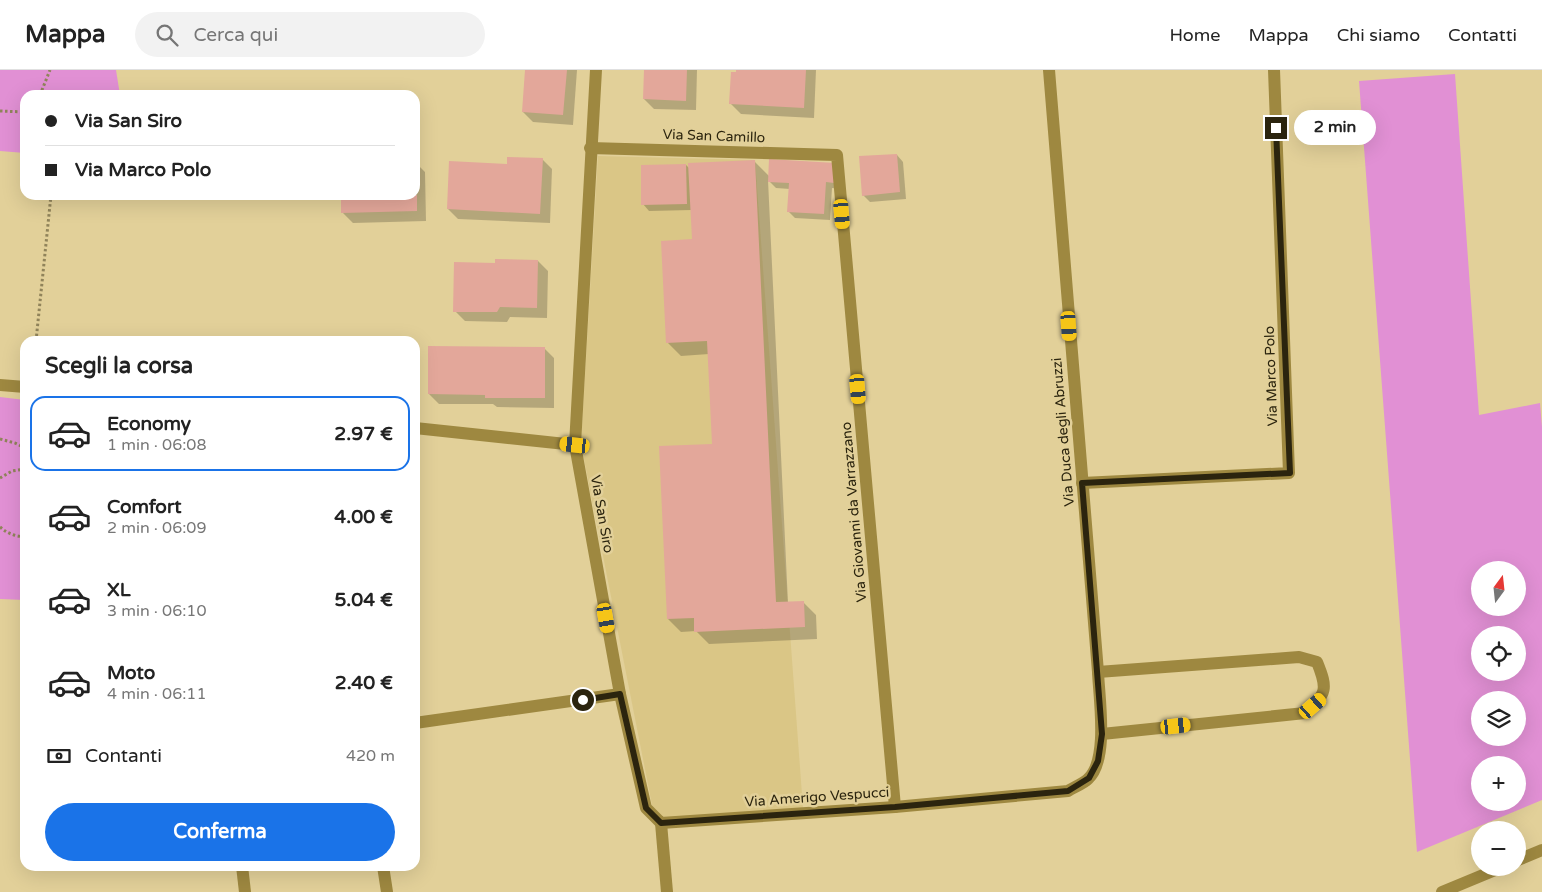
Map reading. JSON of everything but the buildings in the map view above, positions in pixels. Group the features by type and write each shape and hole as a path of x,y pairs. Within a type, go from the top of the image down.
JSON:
{"street":[{"name":"Via San Siro","path":"596,70 590,148 575,445 620,694"},
{"name":"Via Duca degli Abruzzi","path":"1049,70 1098,672 1102,734 1098,761"},
{"name":"Via Marco Polo","path":"1082,483 1290,473 1274,70"},
{"name":"Via San Camillo","path":"590,148 837,155"},
{"name":"Via Giovanni da Varrazzano","path":"837,155 895,807"},
{"path":"0,385 20,387"},
{"path":"420,429 575,445"},
{"path":"1098,672 1299,657 1317,662 1325,681 1321,700 1305,713 1102,734"},
{"path":"420,723 620,694 646,808 661,823 667,892"},
{"name":"Via Amerigo Vespucci","path":"661,823 895,807 1068,791 1089,778 1098,761"},
{"path":"1526,857 1542,850"},
{"path":"243,871 245,892"},
{"path":"384,871 387,892"},
{"path":"1442,892 1481,876"}],"path":[{"path":"42,90 50,70"},
{"path":"0,111 20,112"},
{"path":"37,336 50,200"},
{"path":"0,439 20,446"},
{"path":"0,478 12,471 20,470"},
{"path":"0,527 6,532 20,536"}],"shaded area":[{"path":"0,70 116,70 119,90 20,90 20,153 0,151"},
{"path":"1455,74 1479,415 1540,403 1542,427 1542,800 1526,807 1526,756 1471,756 1471,811 1516,811 1492,821 1471,821 1471,830 1417,852 1359,81"},
{"path":"598,156 755,160 803,808 655,820 581,444"},
{"path":"0,397 20,399 20,600 0,599"}],"route":[{"path":"583,700 620,694 646,808 661,823 895,807 1068,791 1089,778 1098,761 1102,734 1082,483 1290,473 1276,128"}]}
